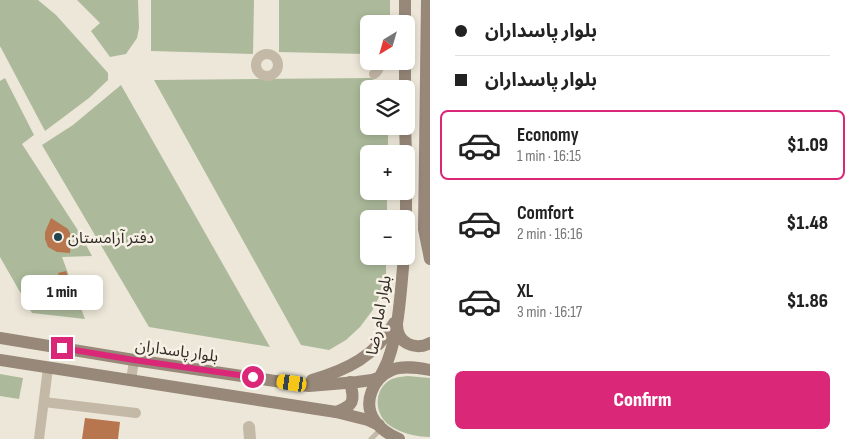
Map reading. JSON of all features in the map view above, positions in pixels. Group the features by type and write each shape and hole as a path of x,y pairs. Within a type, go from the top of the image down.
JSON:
{"main road":[{"path":"405,15 406,0"},
{"path":"427,0 424,229 430,259"},
{"name":"بلوار امام رضا","path":"384,432 374,420 369,405 371,390 388,360 393,341 403,265"},
{"path":"397,320 399,335 408,344 421,346 430,342"},
{"path":"300,384 348,367 363,358 388,334 397,320"},
{"name":"بلوار پاسداران","path":"0,338 310,386 372,380 393,370 407,368 430,370"},
{"path":"0,360 336,412 368,420 384,432 399,439"},
{"path":"336,412 347,408 351,404 353,393 350,382"}],"street":[{"path":"374,74 378,70"},
{"path":"131,381 134,360"},
{"path":"39,439 44,402 48,388 48,368"},
{"path":"44,402 136,413"}],"lane":[{"path":"371,439 384,432"}],"green space":[{"path":"0,0 38,0 56,15 108,73 108,80 89,98 45,131 0,46"},
{"path":"77,0 138,0 139,28 137,38 126,54 110,57 91,31 100,23"},
{"path":"151,0 254,0 253,54 151,51"},
{"path":"279,0 390,0 390,15 360,15 360,54 279,52"},
{"path":"5,78 34,135 22,144 79,232 92,256 62,257 85,319 32,313 0,257 0,81"},
{"path":"371,78 374,80 360,80 360,135 388,135 388,145 360,145 360,200 387,200 387,210 360,210 360,265 386,265 386,274 381,293 372,311 360,327 346,340 329,350 301,345 154,80"},
{"path":"121,85 270,347 149,327 42,145 73,125"},
{"path":"0,374 23,378 19,399 0,396"},
{"path":"408,376 430,378 430,437 408,434 393,428 381,416 378,399 382,388 391,380"}],"building":[{"name":"دفتر آرامستان","path":"51,218 68,229 71,235 70,253 57,252 48,247 45,232"},
{"path":"66,271 70,283 62,285 58,273"},
{"path":"85,418 120,422 118,439 82,439"}],"place":[{"name":"دفتر آرامستان","path":"58,237"}],"route":[{"path":"62,348 253,377"}]}
